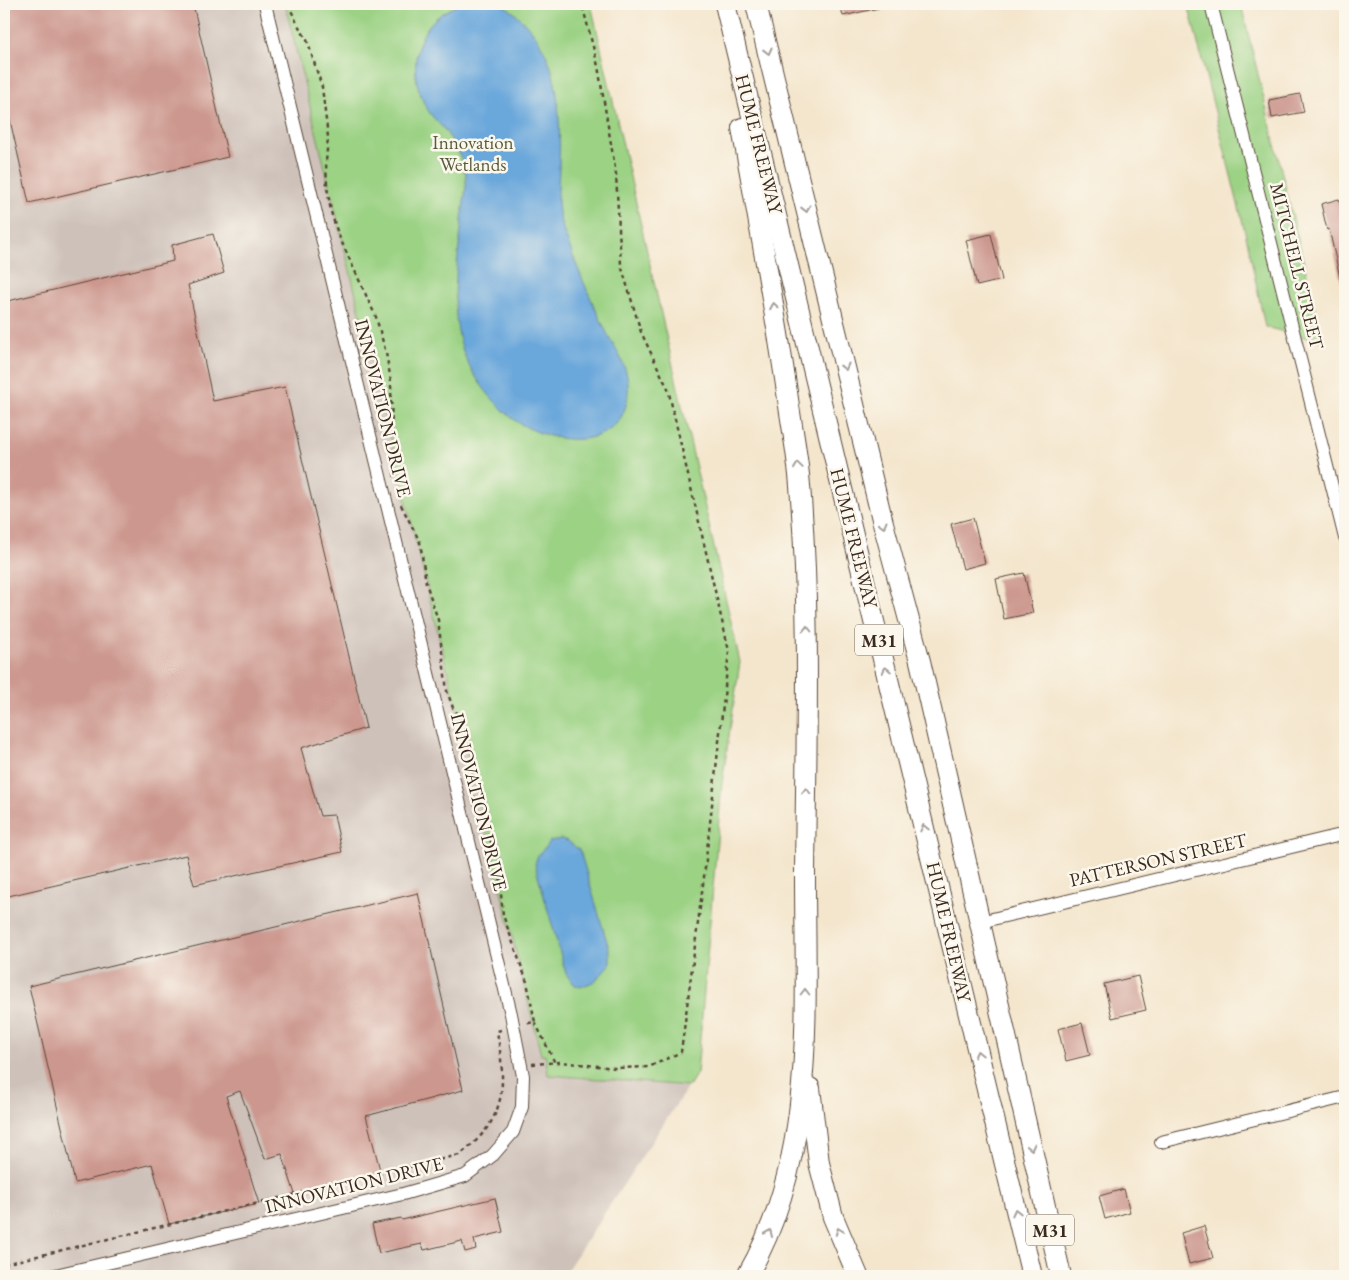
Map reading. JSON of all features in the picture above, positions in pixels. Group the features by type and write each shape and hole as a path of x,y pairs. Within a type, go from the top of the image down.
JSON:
{"highway":[{"path":"720,4 777,322 800,484 807,618 805,1041 798,1127 792,1156 771,1226 747,1276"},
{"name":"HUME FREEWAY","path":"725,4 1032,1276"},
{"name":"HUME FREEWAY","path":"756,4 883,523 920,660 1061,1276"},
{"path":"805,1041 819,1163 833,1217 858,1276"},
{"path":"1039,1184 1072,1276"}],"street":[{"name":"INNOVATION DRIVE","path":"51,1276 404,1194 465,1176 493,1155 513,1132 522,1107 523,1076 504,985 265,4"},
{"name":"MITCHELL STREET","path":"1212,4 1345,538"},
{"name":"PATTERSON STREET","path":"980,922 1345,834"},
{"path":"1161,1142 1345,1097"}],"path":[{"path":"288,4 307,40 322,87 328,138 326,162 327,187 331,212 338,234 376,317 386,353 391,380 392,445 397,488"},
{"path":"521,1065 555,1062 615,1068 649,1067 681,1052 706,857 729,652 668,389 642,332 621,265 616,174 598,66 582,4"},
{"path":"399,496 401,505 420,542 426,583 438,620 447,691 453,708 461,718 471,746 475,805 501,865 500,884 504,916 527,982 535,1022 555,1062"},
{"path":"516,1026 535,1022"},
{"path":"4,1264 445,1160 459,1155 473,1145 485,1132 502,1099 502,1072 497,1031 507,1028"}],"shaded area":[{"path":"4,4 591,4 740,662 722,783 697,1073 563,1276 4,1276"}],"green space":[{"name":"Innovation Wetlands","path":"285,4 591,4 740,662 722,783 697,1073 689,1086 548,1075 545,1054 541,1055"},
{"path":"1188,4 1241,4 1323,342 1265,327 1248,244"}],"water":[{"path":"460,4 498,4 512,11 537,38 552,72 559,110 559,214 572,254 627,376 626,406 617,422 604,433 587,438 568,439 548,435 529,428 512,418 498,405 480,383 466,359 460,341 455,303 466,176 463,163 454,144 430,113 421,97 416,74 417,51 426,30 439,16"},
{"path":"561,839 568,841 580,851 610,952 610,965 595,981 581,987 575,985 566,974 535,865 537,857 550,841"}],"building":[{"path":"4,4 193,4 228,157 29,203 4,94"},
{"path":"840,4 879,4 879,8 843,16"},
{"path":"1300,94 1304,112 1272,118 1269,100"},
{"path":"1339,199 1345,222 1345,282 1341,282 1329,229 1327,230 1321,204"},
{"path":"213,234 224,273 188,285 213,401 285,387 366,728 301,748 320,816 334,815 342,852 194,885 186,855 4,897 4,302 173,261 172,245"},
{"path":"991,234 1002,280 977,286 966,240"},
{"path":"973,518 985,563 963,569 951,524"},
{"path":"1024,573 1033,613 1004,619 996,579"},
{"path":"418,893 463,1090 366,1116 381,1174 295,1194 282,1154 265,1159 240,1091 226,1096 259,1204 169,1224 152,1164 75,1183 29,986"},
{"path":"1138,976 1146,1010 1112,1018 1104,984"},
{"path":"1082,1023 1090,1055 1066,1061 1058,1029"},
{"path":"1124,1189 1130,1212 1105,1219 1099,1196"},
{"path":"495,1198 503,1232 474,1239 476,1249 465,1252 462,1241 424,1250 422,1244 379,1253 372,1224 401,1218 402,1220"},
{"path":"1204,1226 1213,1258 1189,1264 1181,1233"}]}
